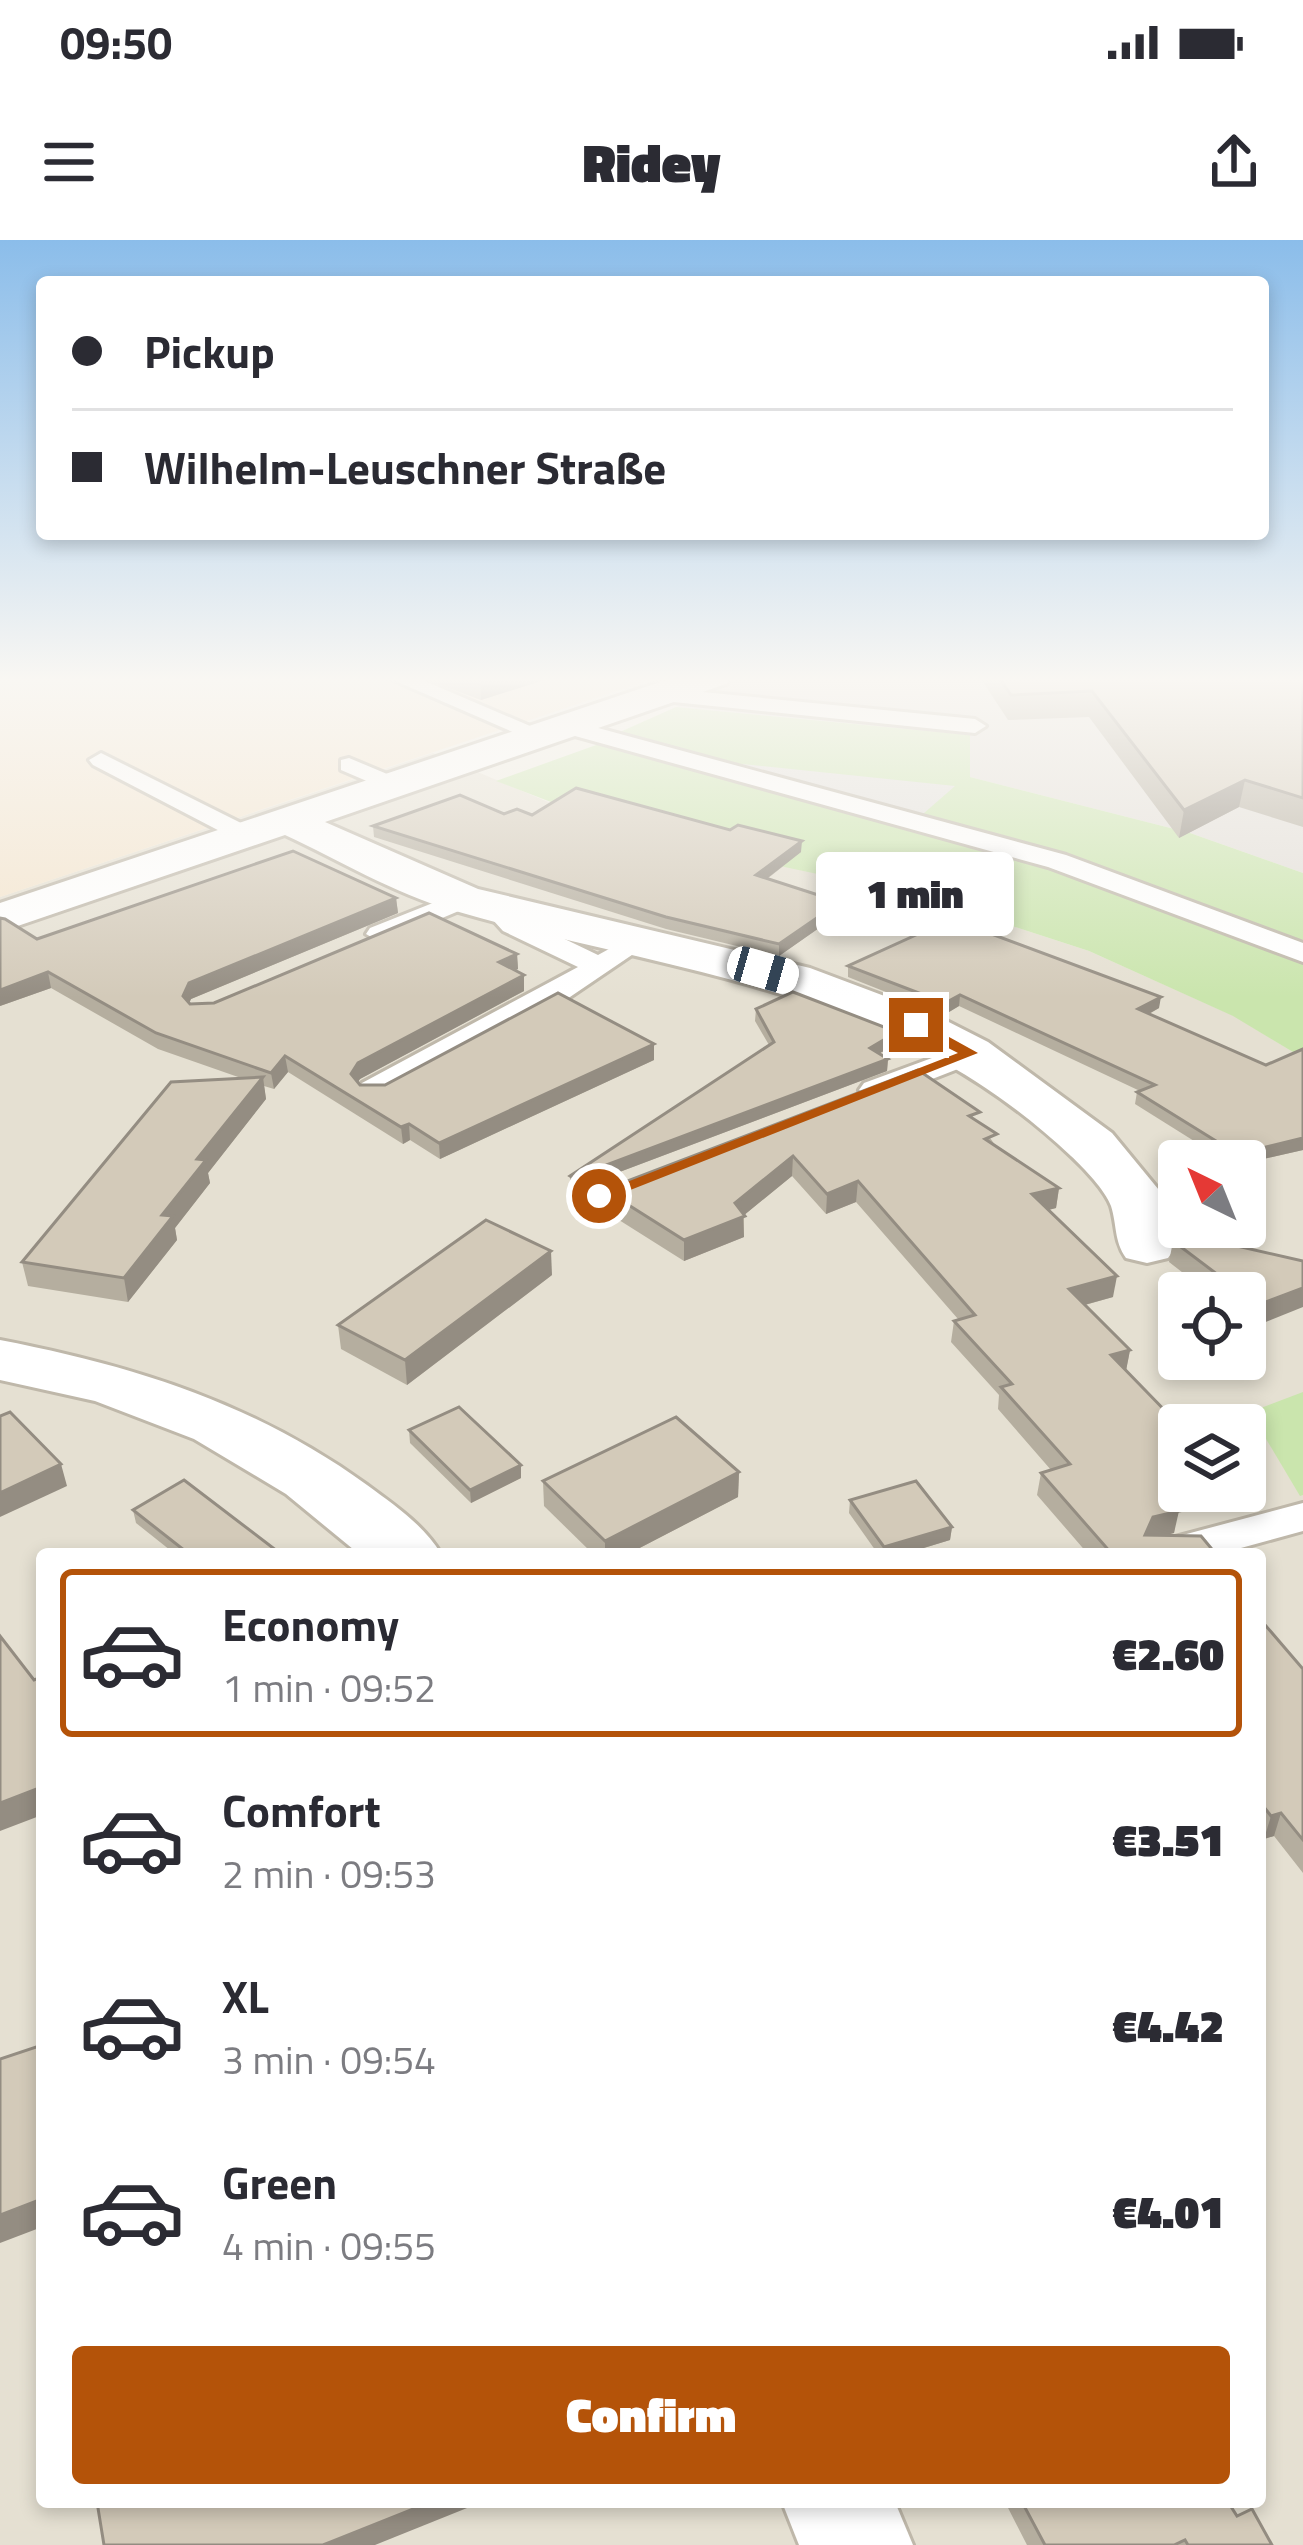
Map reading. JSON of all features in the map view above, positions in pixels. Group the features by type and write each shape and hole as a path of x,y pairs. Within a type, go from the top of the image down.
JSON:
{"street":[{"path":"0,918 390,784"},
{"path":"265,827 621,953 732,961 847,996 970,1053 1092,1145 1123,1177 1139,1201 1147,1245"},
{"path":"0,1360 108,1382 243,1432 354,1509 397,1548"},
{"path":"841,2508 856,2545"}],"lane":[{"path":"159,784 265,827"},
{"path":"756,784 1057,861 1303,953"},
{"path":"355,945 480,904"},
{"path":"373,1090 621,953"},
{"path":"839,1103 970,1053"},
{"path":"1187,1548 1303,1517"}],"shaded area":[{"path":"0,784 339,784 0,897"},
{"path":"341,784 505,784 553,804 917,895 1089,951 1234,1016 1303,1058 1303,2545 0,2545 0,897"},
{"path":"772,784 955,786 915,821"},
{"path":"996,784 1303,784 1303,873 1190,833"}],"green space":[{"path":"503,784 996,784 1190,833 1303,873 1303,1058 1233,1016 1089,951 917,895 642,837"},
{"path":"1303,1392 1303,1495 1266,1439 1266,1406"}],"building":[{"path":"1164,784 1238,784 1184,810"},
{"path":"1256,784 1303,784 1303,798"},
{"path":"576,788 730,830 738,825 802,841 756,875 840,902 779,944 666,917 373,826 460,795 504,814 517,809 532,815"},
{"path":"293,851 396,898 189,983 183,996 190,1004 214,1003 429,913 517,954 499,962 524,975 358,1063 351,1074 360,1085 385,1085 558,993 654,1044 439,1143 409,1124 401,1127 285,1056 271,1073 156,1033 48,972 0,990 0,918 37,939"},
{"path":"951,919 1161,997 1138,1009 1266,1065 1303,1049 1303,1138 1266,1147 1266,1140 1214,1140 1137,1092 1155,1085 960,995 945,1003 848,966"},
{"path":"793,992 897,1032 870,1048 888,1059 585,1173 578,1181 570,1176 774,1042 756,1009"},
{"path":"918,1070 980,1112 969,1116 997,1134 985,1139 1059,1188 1032,1194 1117,1276 1069,1289 1130,1350 1111,1355 1159,1404 1158,1512 1175,1512 1153,1517 1145,1535 1201,1536 1211,1548 1107,1548 1041,1473 1070,1464 1001,1387 1012,1384 954,1321 975,1315 858,1181 827,1194 793,1156 735,1203 745,1216 684,1240 600,1187 612,1187"},
{"path":"263,1077 197,1159 206,1160 162,1215 173,1216 124,1278 22,1262 171,1082"},
{"path":"486,1220 551,1251 405,1360 338,1325"},
{"path":"1182,1248 1246,1248 1303,1261 1303,1288 1266,1302 1266,1272 1214,1272"},
{"path":"459,1407 521,1465 470,1490 409,1430"},
{"path":"10,1412 61,1464 0,1493 0,1416"},
{"path":"676,1417 739,1472 605,1541 543,1481"},
{"path":"184,1480 273,1548 181,1548 133,1510"},
{"path":"916,1481 952,1527 884,1547 850,1500"},
{"path":"1266,1626 1303,1669 1303,1840 1281,1813 1271,1816 1266,1810"},
{"path":"0,1636 36,1679 36,1789 0,1803"},
{"path":"36,2047 36,2201 0,2215 0,2059"},
{"path":"98,2508 416,2508 323,2545 104,2545"},
{"path":"1025,2508 1232,2508 1237,2516 1252,2509 1272,2545 1188,2545 1185,2540 1174,2545 1045,2545"}],"route":[{"path":"599,1196 970,1053 916,1025"}]}
